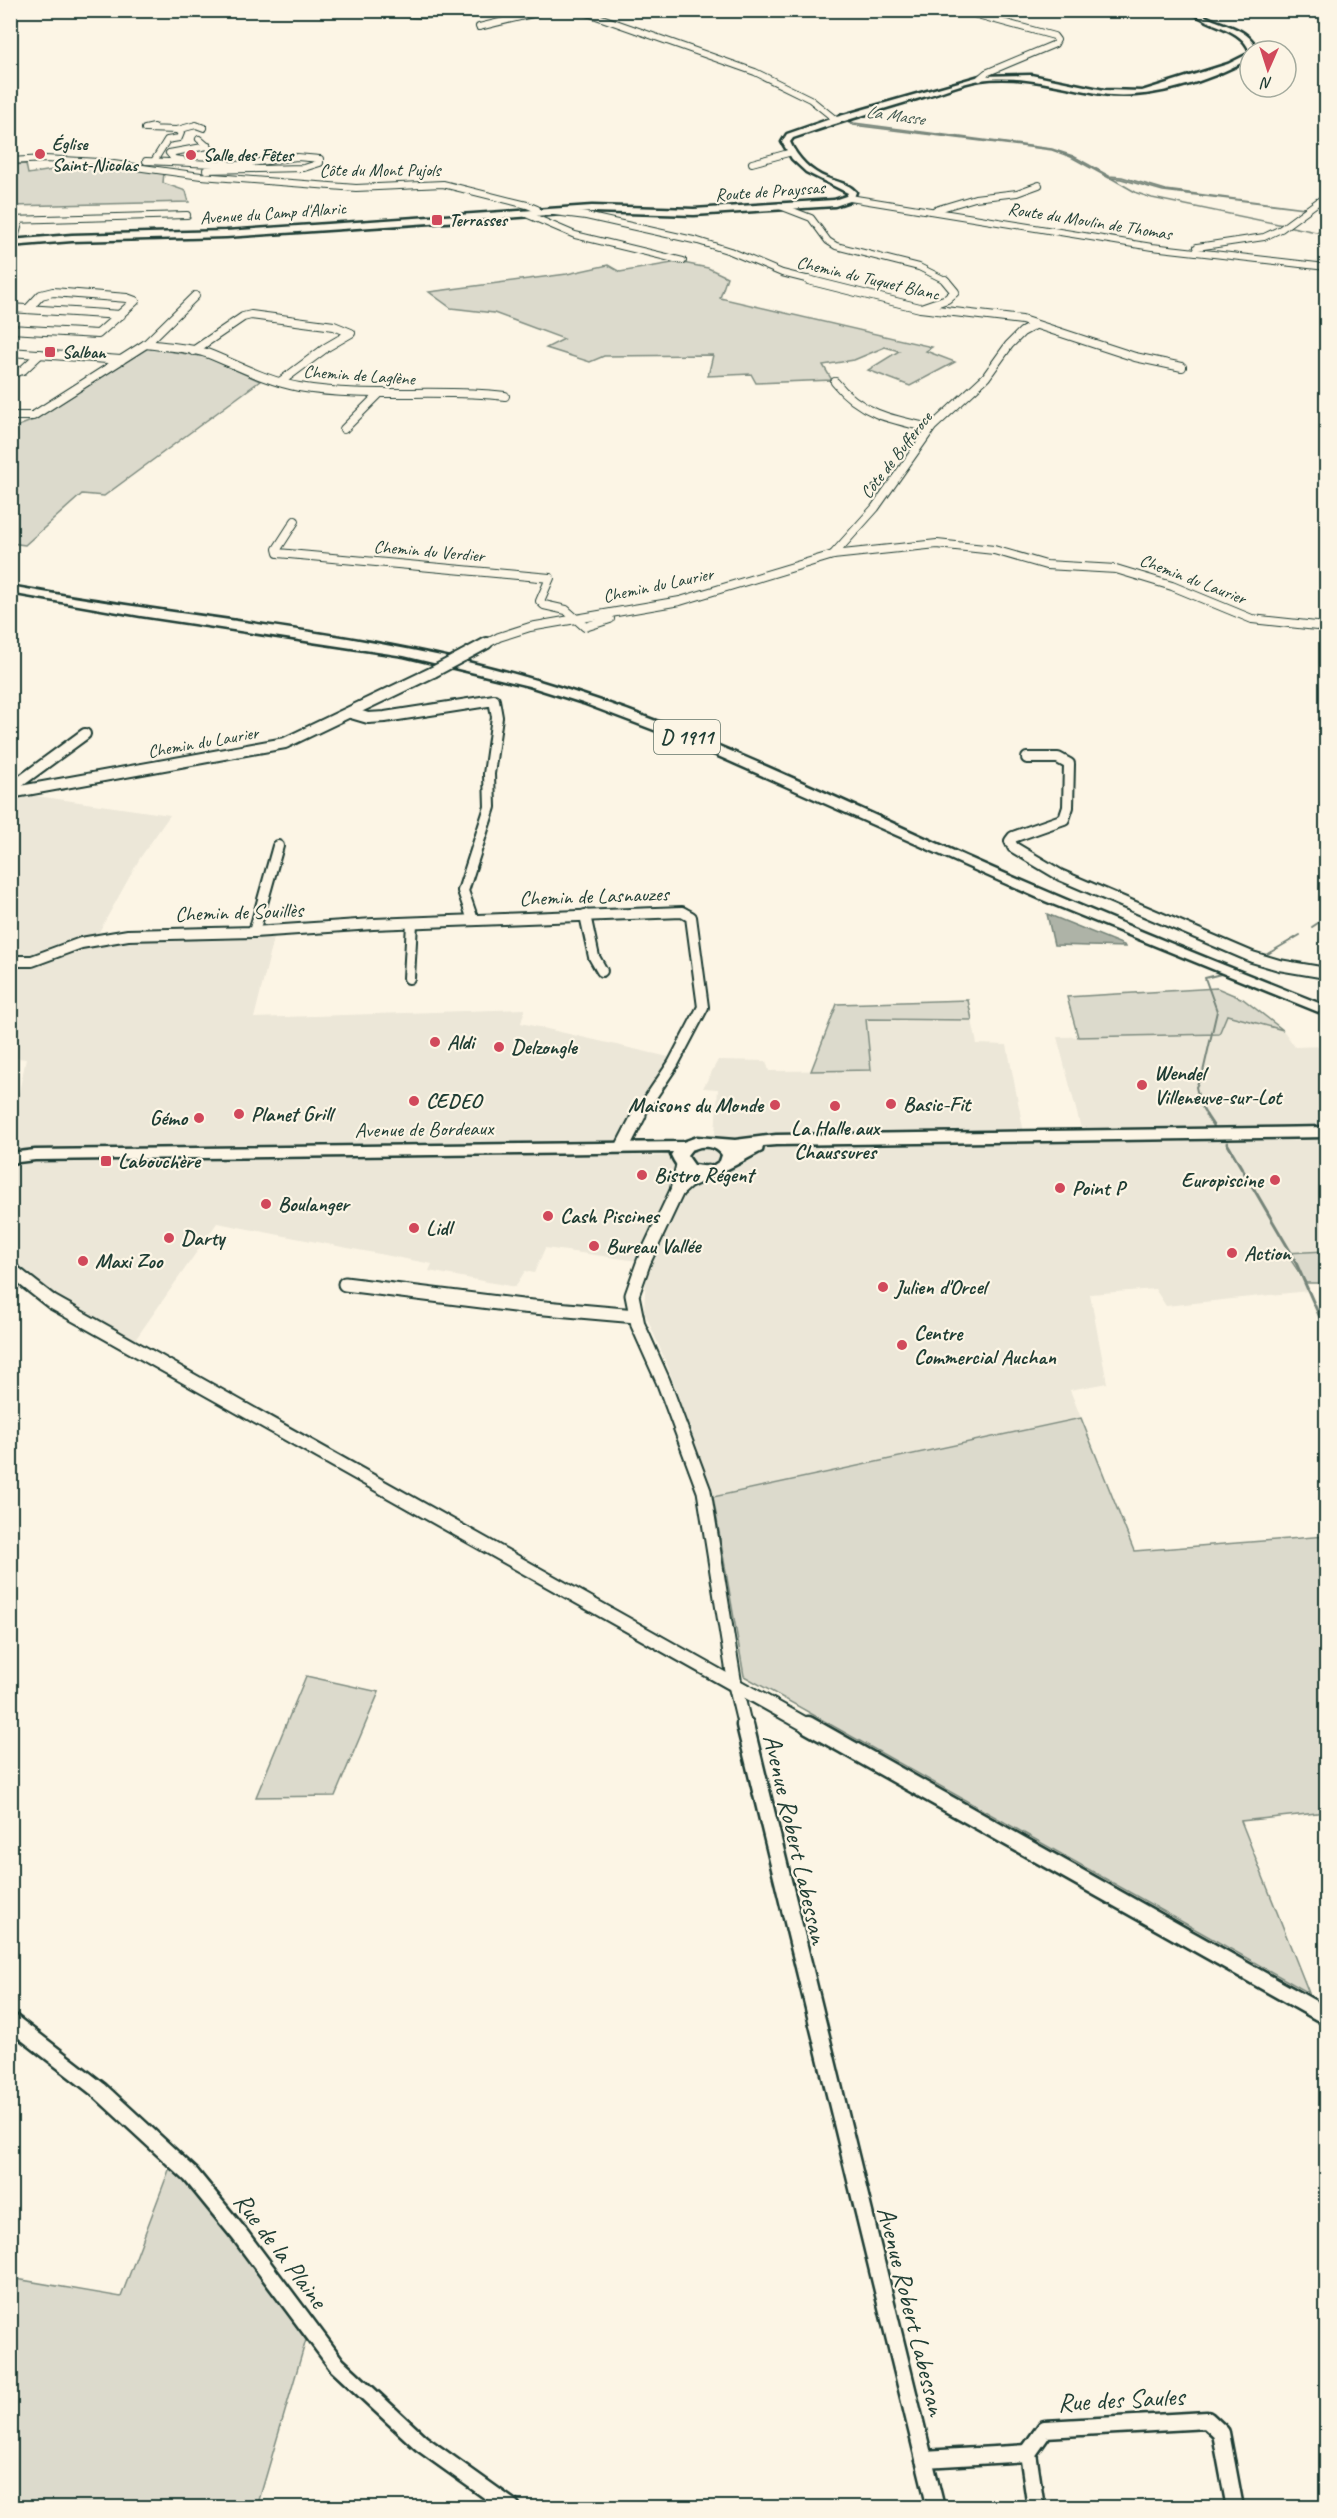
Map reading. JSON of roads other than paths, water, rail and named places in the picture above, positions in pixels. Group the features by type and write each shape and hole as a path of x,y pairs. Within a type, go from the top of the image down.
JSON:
{"main road":[{"path":"1193,10 1203,18 1239,32 1245,39"},
{"name":"Route de Prayssas","path":"537,212 592,209 694,212 825,204 850,198 852,192 817,176 792,152 786,142 790,136 980,78 1031,77 1104,92 1142,93 1168,87 1238,62"},
{"name":"Avenue du Camp d'Alaric","path":"12,243 72,238 235,233 537,212"},
{"name":"D 1911","path":"10,589 125,611 397,651 530,682 610,707 669,729 997,875 1326,1011"},
{"path":"1326,1132 776,1140 735,1145 697,1142 683,1157 694,1170 708,1172 721,1169 730,1160 745,1152 771,1147 1326,1138"},
{"path":"718,1144 728,1151 730,1160"},
{"name":"Avenue de Bordeaux","path":"10,1158 35,1155 623,1146 683,1157"},
{"name":"Avenue de Bordeaux","path":"10,1162 46,1156"}],"street":[{"path":"318,10 428,15 460,10"},
{"path":"422,10 428,15"},
{"path":"479,27 549,10"},
{"path":"579,10 763,75 810,99 841,119"},
{"path":"959,10 1054,36 1057,40 1055,44 986,73 980,78"},
{"path":"154,127 145,129 177,130 196,125 204,128"},
{"path":"154,161 167,140 179,138 181,133 177,130"},
{"path":"200,138 229,165"},
{"path":"208,146 169,153 174,159 193,162 214,158 216,155"},
{"path":"752,162 792,152"},
{"path":"10,161 51,157 229,165 312,156 320,159 320,163 304,168 226,168 181,174"},
{"name":"Côte du Mont Pujols","path":"51,157 146,167 181,174 356,188 443,184 516,201 537,209 537,212"},
{"path":"931,211 975,198 1017,193 1039,185"},
{"path":"1184,250 1264,237 1281,229 1326,195"},
{"name":"Route du Moulin de Thomas","path":"850,198 1184,250 1326,267"},
{"path":"780,206 809,217 834,245 922,269 942,277 952,285 955,292 947,299 920,308"},
{"name":"Chemin du Tuquet Blanc","path":"549,211 586,216 698,241 730,251 741,258 782,273 920,308 996,316 1035,325 1097,342 1135,357 1182,367"},
{"path":"522,213 576,235 682,261"},
{"path":"10,220 188,215"},
{"path":"12,243 20,220"},
{"path":"10,329 98,334 135,303 135,300 53,292 41,295 28,309"},
{"path":"10,416 33,416 146,344 195,296"},
{"path":"10,308 121,315"},
{"path":"193,351 243,317 251,315 334,327 351,333 327,347 280,382"},
{"name":"Côte de Bufferoce","path":"833,555 839,545 875,508 931,429 986,377 1009,345 1022,332 1035,325"},
{"name":"Chemin de Laglène","path":"146,344 218,356 242,370 311,389 379,394 469,392 505,396"},
{"path":"10,351 121,360"},
{"path":"10,374 23,370 40,354"},
{"path":"835,381 843,393 867,412 931,429"},
{"path":"344,429 379,394"},
{"name":"Chemin du Verdier","path":"295,521 282,538 277,549 278,553 550,579 540,601 544,605 566,610 575,618"},
{"name":"Chemin du Laurier","path":"10,791 271,746 302,737 512,633 575,618 680,601 833,555 937,544 973,546 1046,565 1116,569 1172,586 1252,619 1326,627"},
{"path":"575,618 585,627 613,618"},
{"path":"351,713 368,718 385,717 494,700 497,717 489,774 490,807 463,891 473,920"},
{"path":"10,791 85,734"},
{"path":"1027,758 1058,758 1069,765 1068,807 1064,819 1013,837 1010,842 1013,847 1060,875 1252,957 1279,965 1326,973"},
{"path":"254,932 278,846"},
{"name":"Chemin de Lasnauzes","path":"473,920 673,911 682,912 691,917 704,1000 703,1007 673,1064 642,1108 623,1146"},
{"path":"585,915 594,957 602,971"},
{"name":"Chemin de Souillès","path":"10,962 32,961 81,943 128,935 254,932 473,920"},
{"path":"409,978 412,923"},
{"name":"Avenue Robert Labessan","path":"683,1157 677,1191 644,1261 635,1287 633,1296 636,1316 704,1491 735,1685 801,1963 936,2508"},
{"path":"677,1191 687,1182 708,1172"},
{"path":"10,1269 62,1308 1326,2016"},
{"path":"345,1284 522,1306 636,1316"},
{"name":"Rue de la Plaine","path":"10,2021 99,2090 190,2175 240,2235 337,2365 421,2443 512,2508"},
{"name":"Rue des Saules","path":"1028,2453 1045,2429 1207,2420 1221,2433 1235,2508"},
{"path":"924,2459 1028,2453 1035,2508"}],"waterway":[{"name":"La Masse","path":"1109,177 1137,193 1152,198 1283,225"},
{"name":"La Masse","path":"1287,226 1326,234"},
{"path":"1312,927 1324,919"},
{"path":"1264,956 1300,935"},
{"path":"1207,1116 1200,1104 1196,1087 1203,1072 1217,1011 1205,978 1221,974"},
{"path":"1206,1115 1216,1130"},
{"path":"1227,1143 1293,1256 1326,1331"}],"place":[{"name":"Église Saint-Nicolas","path":"40,154"},
{"name":"Salle des Fêtes","path":"191,155"},
{"name":"Terrasses","path":"437,220"},
{"name":"Salban","path":"50,352"},
{"name":"Aldi","path":"435,1042"},
{"name":"Delzongle","path":"499,1047"},
{"name":"Wendel Villeneuve-sur-Lot","path":"1142,1085"},
{"name":"CEDEO","path":"414,1101"},
{"name":"Basic-Fit","path":"891,1104"},
{"name":"Maisons du Monde","path":"775,1105"},
{"name":"La Halle aux Chaussures","path":"835,1106"},
{"name":"Planet Grill","path":"239,1114"},
{"name":"Gémo","path":"199,1118"},
{"name":"Labouchère","path":"106,1161"},
{"name":"Bistro Régent","path":"642,1175"},
{"name":"Europiscine","path":"1275,1180"},
{"name":"Point P","path":"1060,1188"},
{"name":"Boulanger","path":"266,1204"},
{"name":"Cash Piscines","path":"548,1216"},
{"name":"Lidl","path":"414,1228"},
{"name":"Darty","path":"169,1238"},
{"name":"Bureau Vallée","path":"594,1246"},
{"name":"Action","path":"1232,1253"},
{"name":"Maxi Zoo","path":"83,1261"},
{"name":"Julien d'Orcel","path":"883,1287"},
{"name":"Centre Commercial Auchan","path":"902,1345"}]}
